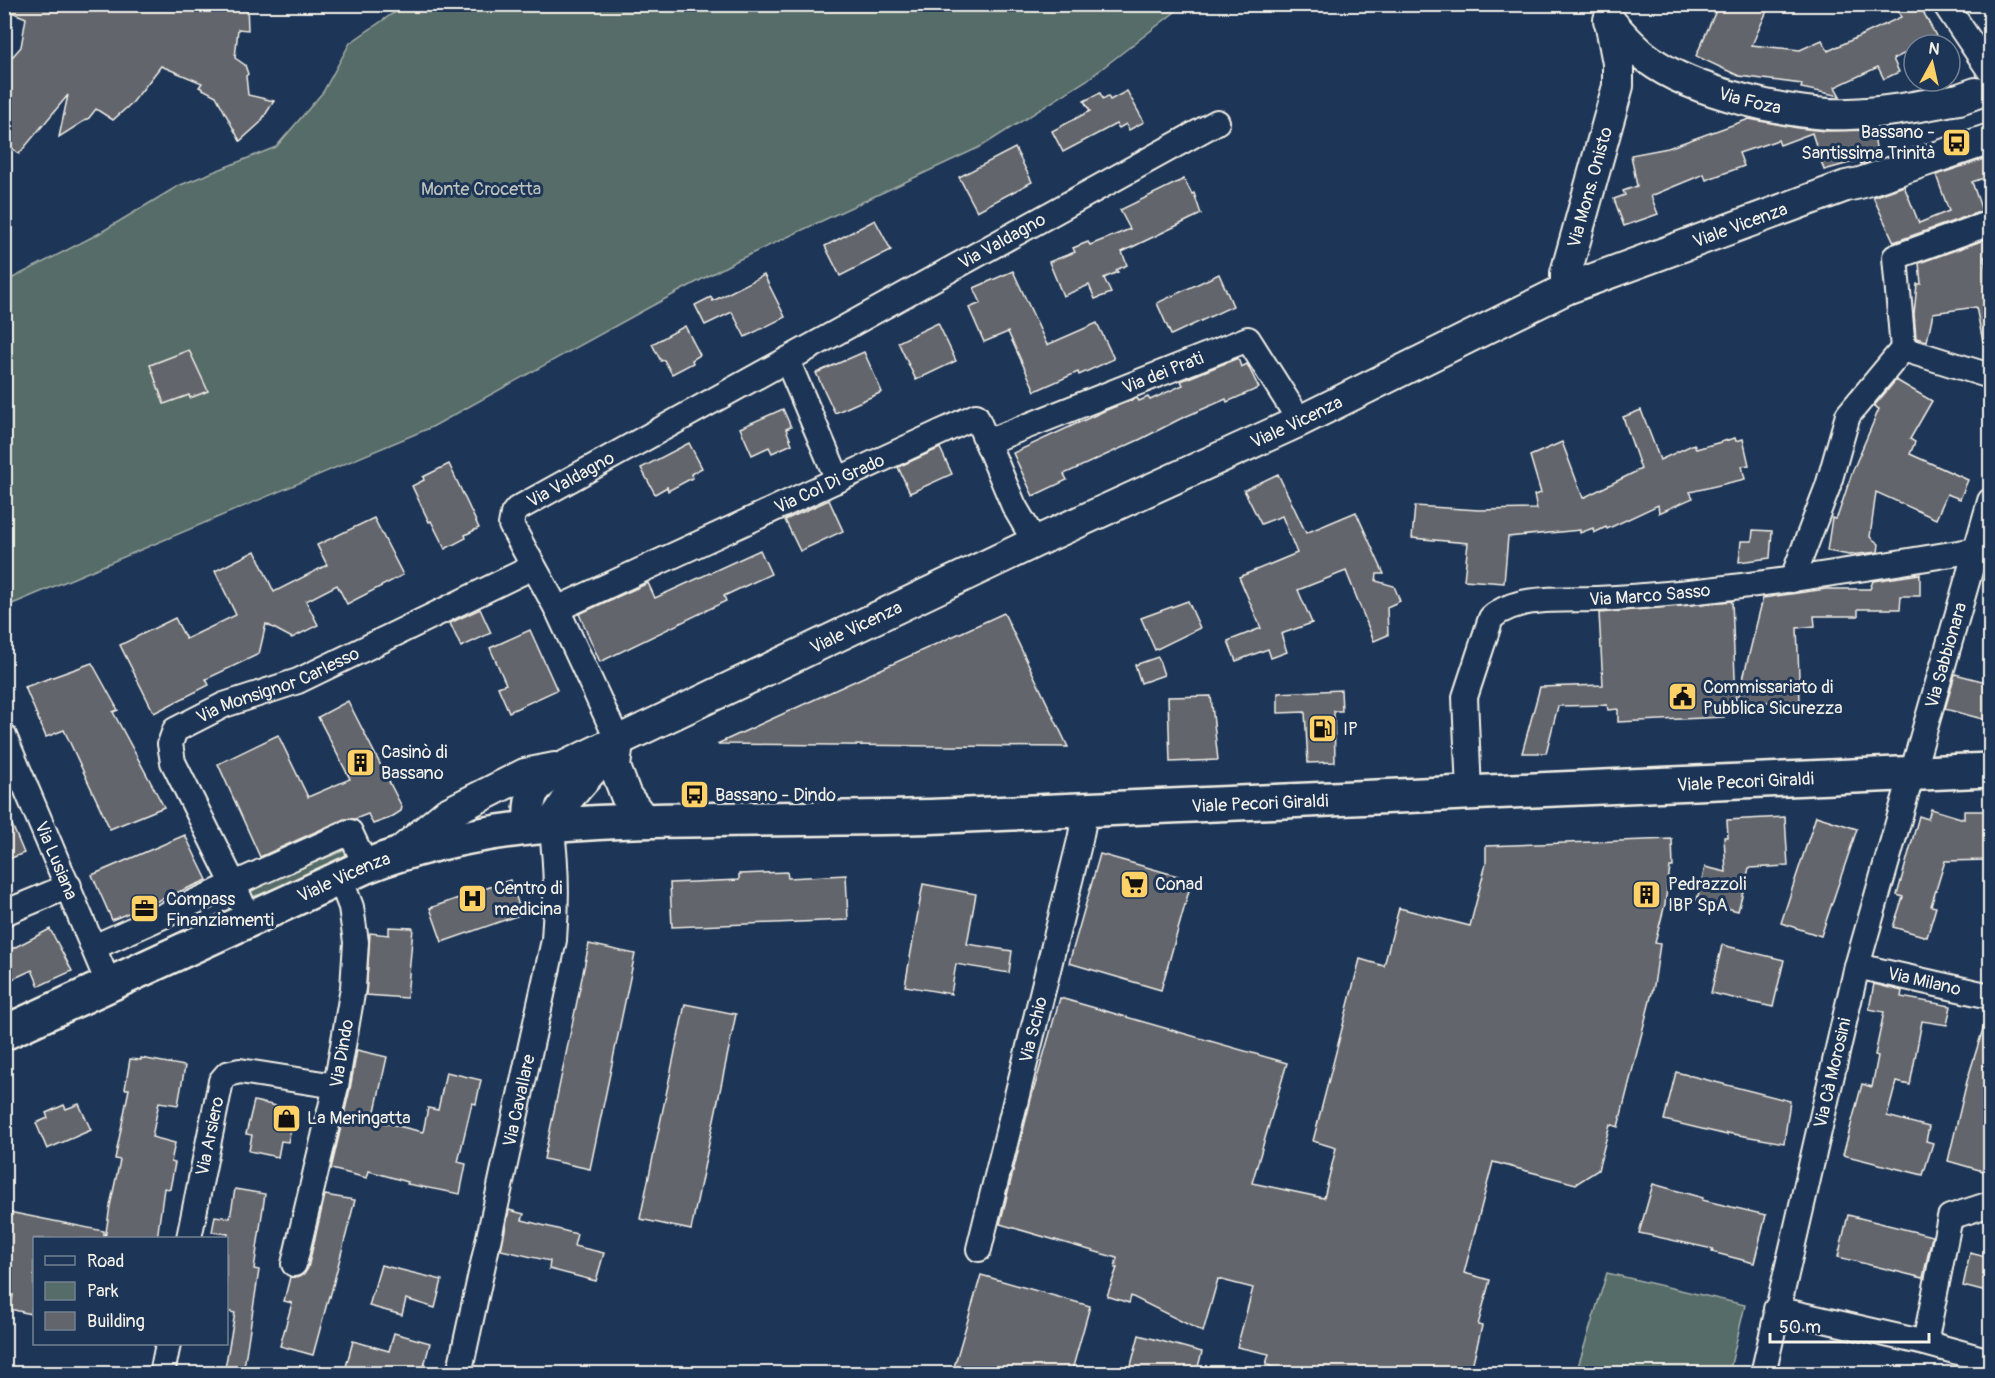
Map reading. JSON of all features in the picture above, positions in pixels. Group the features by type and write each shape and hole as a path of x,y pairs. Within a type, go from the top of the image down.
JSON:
{"main road":[{"name":"Viale Pecori Giraldi","path":"540,826 644,820 939,816 1990,770"},
{"name":"Viale Vicenza","path":"4,1033 400,852 456,838 540,826"}],"street":[{"path":"1945,4 1983,78 1972,102 1974,121 1990,137"},
{"name":"Via Foza","path":"1606,12 1631,44 1648,60 1671,73"},
{"name":"Via Mons. Onisto","path":"1566,289 1566,273 1617,86 1618,63 1606,12"},
{"name":"Via Foza","path":"1617,86 1627,73 1636,67 1653,67 1704,87 1758,104 1832,114 1850,114 1935,103 1983,78"},
{"name":"Via Valdagno","path":"618,741 557,609 510,525 517,509 1217,122"},
{"name":"Viale Vicenza","path":"567,765 1035,542 1300,421 1566,289 1846,186 1990,137"},
{"path":"1792,580 1828,486 1848,416 1903,349 1895,257 1990,223"},
{"name":"Via dei Prati","path":"987,441 1248,339 1300,421"},
{"path":"1903,349 1990,376"},
{"path":"787,360 838,480"},
{"name":"Via Col Di Grado","path":"557,609 976,416 1014,506 1035,542"},
{"name":"Via Sabbionara","path":"1912,774 1983,549 1990,501"},
{"name":"Via Marco Sasso","path":"1469,794 1465,697 1491,618 1501,609 1532,602 1624,597 1792,580 1983,549"},
{"name":"Via Monsignor Carlesso","path":"249,920 173,762 170,744 176,730 224,705 298,681 533,567"},
{"name":"Via Lusiana","path":"4,736 109,985"},
{"path":"618,741 615,766 626,796 644,820"},
{"path":"567,765 534,788 528,805 540,826 618,741"},
{"path":"400,852 446,814 525,774 567,765"},
{"name":"Via Cà Morosini","path":"1763,1374 1857,966 1912,774"},
{"name":"Via Schio","path":"979,1249 1086,809"},
{"name":"Via Cavallare","path":"459,1374 554,940 558,893 555,853 540,826"},
{"path":"94,947 350,832 353,872"},
{"name":"Via Dindo","path":"294,1263 336,1086 353,988 356,942 351,907 353,872"},
{"path":"4,913 69,886"},
{"name":"Via Milano","path":"1857,966 1990,996"},
{"name":"Via Arsiero","path":"189,1237 221,1081 227,1074 240,1071 336,1086"},
{"path":"1925,1343 1950,1217 1990,1206"},
{"path":"1776,1310 1990,1360"},
{"path":"162,1374 168,1345"}],"green space":[{"name":"Monte Crocetta","path":"415,4 1184,5 1087,80 982,146 738,260 432,427 5,607 5,282 98,234 178,186 276,147 323,92 350,43 392,14"},
{"path":"350,848 353,855 261,894 251,897 246,891"},
{"path":"1607,1273 1745,1305 1729,1373 1576,1373"}],"building":[{"path":"4,4 247,4 248,30 238,29 235,58 245,65 248,74 246,76 248,95 274,101 260,123 240,141 216,96 199,87 202,83 161,66 133,102 113,120 96,109 89,118 59,137 68,95 19,154 4,141 4,57 13,56 21,47 26,18 4,9"},
{"path":"1719,4 1770,4 1752,45 1800,50 1822,40 1828,51 1901,17 1894,4 1919,4 1934,33 1902,33 1902,55 1893,59 1899,72 1884,79 1878,67 1835,87 1840,96 1801,88 1802,84 1739,76 1696,56"},
{"path":"1127,91 1144,122 1129,130 1126,124 1119,128 1116,124 1063,152 1052,131 1090,111 1084,101 1100,93 1103,99 1108,96 1110,100"},
{"path":"1749,119 1825,131 1873,130 1878,159 1861,164 1860,160 1824,170 1812,133 1780,145 1778,140 1739,153 1744,166 1706,180 1704,174 1651,196 1658,214 1624,226 1614,199 1625,195 1623,191 1637,186 1631,155 1668,148"},
{"path":"1015,148 1032,182 977,211 959,177"},
{"path":"1990,157 1990,176 1972,182 1982,211 1894,242 1873,197 1904,186 1919,223 1949,211 1936,175"},
{"path":"1184,179 1192,194 1194,193 1201,214 1122,252 1127,265 1104,278 1111,293 1095,299 1089,285 1063,296 1049,262 1075,252 1073,248 1088,242 1090,245 1130,229 1120,210"},
{"path":"875,220 891,250 840,276 825,246"},
{"path":"1990,238 1990,255 1984,257 1990,287 1990,341 1983,342 1976,307 1933,313 1927,341 1916,338 1914,314 1917,284 1921,284 1919,263"},
{"path":"1013,271 1047,345 1097,323 1114,359 1035,391 1008,332 984,342 969,308 981,303 974,288"},
{"path":"1219,274 1233,306 1171,335 1157,303"},
{"path":"764,275 785,317 745,337 732,312 705,325 695,305 711,297 713,301"},
{"path":"938,323 956,361 916,380 898,342"},
{"path":"685,326 700,355 692,360 693,363 672,374 664,360 661,361 652,344"},
{"path":"189,350 208,391 164,404 150,365"},
{"path":"864,352 882,392 835,413 816,373"},
{"path":"1238,358 1241,367 1247,364 1259,388 1227,402 1226,399 1180,419 1064,474 1067,480 1033,496 1013,453 1137,398 1139,401 1148,397 1150,400 1183,385 1181,381"},
{"path":"1896,380 1932,401 1910,439 1915,442 1910,454 1968,480 1960,499 1947,494 1936,519 1876,492 1870,537 1879,544 1878,552 1849,555 1827,551 1832,518 1835,519 1838,515 1853,470 1879,409 1874,406"},
{"path":"783,409 791,427 786,429 792,444 772,453 769,447 752,455 740,428"},
{"path":"1641,410 1660,460 1694,444 1696,449 1735,438 1736,441 1743,439 1749,465 1742,466 1745,479 1690,492 1693,498 1659,513 1658,505 1594,533 1593,528 1580,533 1580,530 1508,537 1504,583 1464,580 1468,543 1412,538 1415,506 1479,510 1537,509 1534,495 1541,493 1530,456 1562,442 1583,498 1641,469 1623,417"},
{"path":"689,443 702,468 691,474 692,478 668,491 667,487 655,494 641,468"},
{"path":"940,448 952,474 910,493 898,467"},
{"path":"449,464 479,528 445,549 412,486 424,480 423,477"},
{"path":"1278,474 1306,533 1356,512 1384,574 1377,574 1376,581 1394,586 1400,601 1387,607 1388,635 1374,641 1346,571 1298,590 1312,623 1281,634 1287,652 1271,658 1268,649 1236,661 1228,641 1261,628 1239,577 1297,553 1282,516 1261,524 1244,490"},
{"path":"829,500 843,531 800,551 785,520"},
{"path":"374,518 403,575 347,604 337,585 306,601 318,625 292,638 266,624 259,654 206,679 209,685 154,713 120,645 175,618 186,639 236,615 215,571 255,551 274,592 327,565 317,545"},
{"path":"1753,530 1772,531 1770,558 1739,562 1741,541 1752,541"},
{"path":"760,550 771,574 724,596 726,601 600,662 579,614 648,583 655,598"},
{"path":"1920,574 1920,596 1901,596 1900,609 1858,609 1858,616 1814,616 1815,626 1797,628 1800,701 1737,703 1763,598 1826,589 1870,589 1873,581"},
{"path":"1188,601 1200,628 1155,650 1141,618"},
{"path":"1732,601 1736,703 1724,704 1724,717 1618,722 1618,709 1608,710 1607,705 1558,706 1546,753 1522,753 1540,687 1603,685 1599,613"},
{"path":"480,609 491,633 461,647 450,623"},
{"path":"1004,613 1068,747 717,744"},
{"path":"530,630 557,690 509,712 498,687 506,684 490,648"},
{"path":"1158,657 1164,675 1141,683 1135,665"},
{"path":"92,663 118,710 113,712 164,807 110,829 64,730 46,737 25,687"},
{"path":"1955,674 1990,683 1990,721 1945,709"},
{"path":"1341,690 1342,711 1334,711 1335,762 1308,763 1305,712 1278,713 1278,693"},
{"path":"1211,696 1218,760 1170,762 1168,697"},
{"path":"348,701 402,807 401,811 373,824 368,814 355,819 344,819 260,857 218,764 278,735 308,797 350,779 318,717"},
{"path":"4,806 24,853 4,861"},
{"path":"1931,809 1964,819 1964,811 1990,811 1990,860 1945,861 1931,906 1936,907 1927,937 1893,927 1903,897 1897,895 1919,816 1928,819"},
{"path":"1816,816 1857,829 1821,936 1781,923"},
{"path":"1785,817 1788,866 1749,868 1738,911 1697,900 1705,867 1726,872 1724,837 1728,837 1727,820"},
{"path":"185,835 207,880 112,920 92,875"},
{"path":"1672,839 1673,867 1670,867 1665,904 1655,943 1660,944 1654,985 1618,1127 1610,1124 1598,1170 1576,1184 1493,1162 1464,1273 1490,1280 1478,1325 1482,1326 1470,1374 1284,1374 1266,1364 1269,1354 1237,1347 1253,1288 1218,1279 1203,1332 1131,1296 1129,1303 1107,1296 1117,1268 1115,1268 1117,1258 1000,1224 1031,1099 1060,998 1287,1063 1252,1183 1324,1198 1336,1148 1313,1141 1360,959 1384,966 1399,908 1470,926 1486,864 1486,846"},
{"path":"1100,854 1192,880 1161,990 1069,963"},
{"path":"787,872 788,878 846,875 848,920 672,927 670,883 739,880 739,874"},
{"path":"510,880 522,914 442,942 430,908"},
{"path":"923,884 976,894 967,944 1012,951 1009,973 956,964 951,994 905,986"},
{"path":"389,927 413,928 407,998 366,995 370,933 389,935"},
{"path":"50,929 72,971 39,986 32,970 4,983 4,953"},
{"path":"589,944 635,954 590,1169 544,1159"},
{"path":"1722,945 1784,960 1773,1007 1711,993"},
{"path":"1874,984 1902,991 1901,997 1951,1006 1947,1025 1922,1021 1910,1085 1896,1082 1887,1116 1929,1127 1926,1141 1933,1143 1923,1175 1843,1155 1862,1084 1872,1087 1878,1056 1875,1055 1884,1012 1869,1009"},
{"path":"685,1004 736,1014 691,1230 640,1219"},
{"path":"1986,1019 1990,1019 1990,1156 1988,1155 1983,1171 1948,1161 1967,1081"},
{"path":"357,1050 387,1057 373,1120 423,1132 428,1108 438,1110 446,1072 481,1080 476,1104 472,1103 458,1162 466,1164 460,1194 407,1184 408,1182 369,1171 367,1178 331,1169"},
{"path":"141,1058 185,1066 178,1105 159,1102 152,1137 175,1143 171,1162 175,1163 170,1189 164,1188 157,1237 105,1237 120,1160 115,1159 129,1089 125,1089 130,1059 141,1060"},
{"path":"1676,1072 1790,1101 1784,1143 1727,1133 1727,1135 1664,1120"},
{"path":"254,1101 286,1108 283,1122 292,1124 288,1142 281,1141 278,1157 249,1151 252,1135 246,1134"},
{"path":"79,1104 91,1130 47,1149 36,1123 48,1118 46,1113 64,1105 66,1109"},
{"path":"1653,1184 1703,1198 1702,1200 1766,1215 1754,1263 1712,1252 1713,1249 1639,1233"},
{"path":"235,1189 265,1194 254,1269 259,1270 243,1374 224,1374 235,1313 228,1311 228,1234 212,1232 215,1216 230,1218"},
{"path":"325,1195 355,1200 313,1355 280,1346 292,1303 284,1301 290,1277 299,1277 308,1268"},
{"path":"509,1210 524,1214 522,1220 577,1234 574,1246 604,1253 596,1281 549,1269 550,1261 501,1250"},
{"path":"4,1211 104,1231 104,1237 33,1237 31,1314 10,1309 13,1295 4,1293"},
{"path":"1848,1215 1932,1236 1923,1278 1838,1257"},
{"path":"1970,1253 1990,1258 1990,1293 1963,1286"},
{"path":"381,1265 442,1280 435,1308 406,1299 402,1315 369,1306"},
{"path":"981,1275 1090,1306 1071,1374 952,1374"},
{"path":"394,1333 430,1343 422,1374 401,1374 379,1367 378,1374 344,1374 353,1341 389,1351"},
{"path":"1139,1335 1202,1352 1196,1374 1148,1374 1130,1369"}],"place":[{"name":"Bassano - Santissima Trinità","path":"1956,142"},
{"name":"Commissariato di Pubblica Sicurezza","path":"1682,697"},
{"name":"IP","path":"1322,729"},
{"name":"Casinò di Bassano","path":"360,762"},
{"name":"Bassano - Dindo","path":"694,795"},
{"name":"Conad","path":"1134,884"},
{"name":"Pedrazzoli IBP SpA","path":"1647,894"},
{"name":"Centro di medicina","path":"473,898"},
{"name":"Compass Finanziamenti","path":"145,909"},
{"name":"La Meringatta","path":"286,1118"}]}
